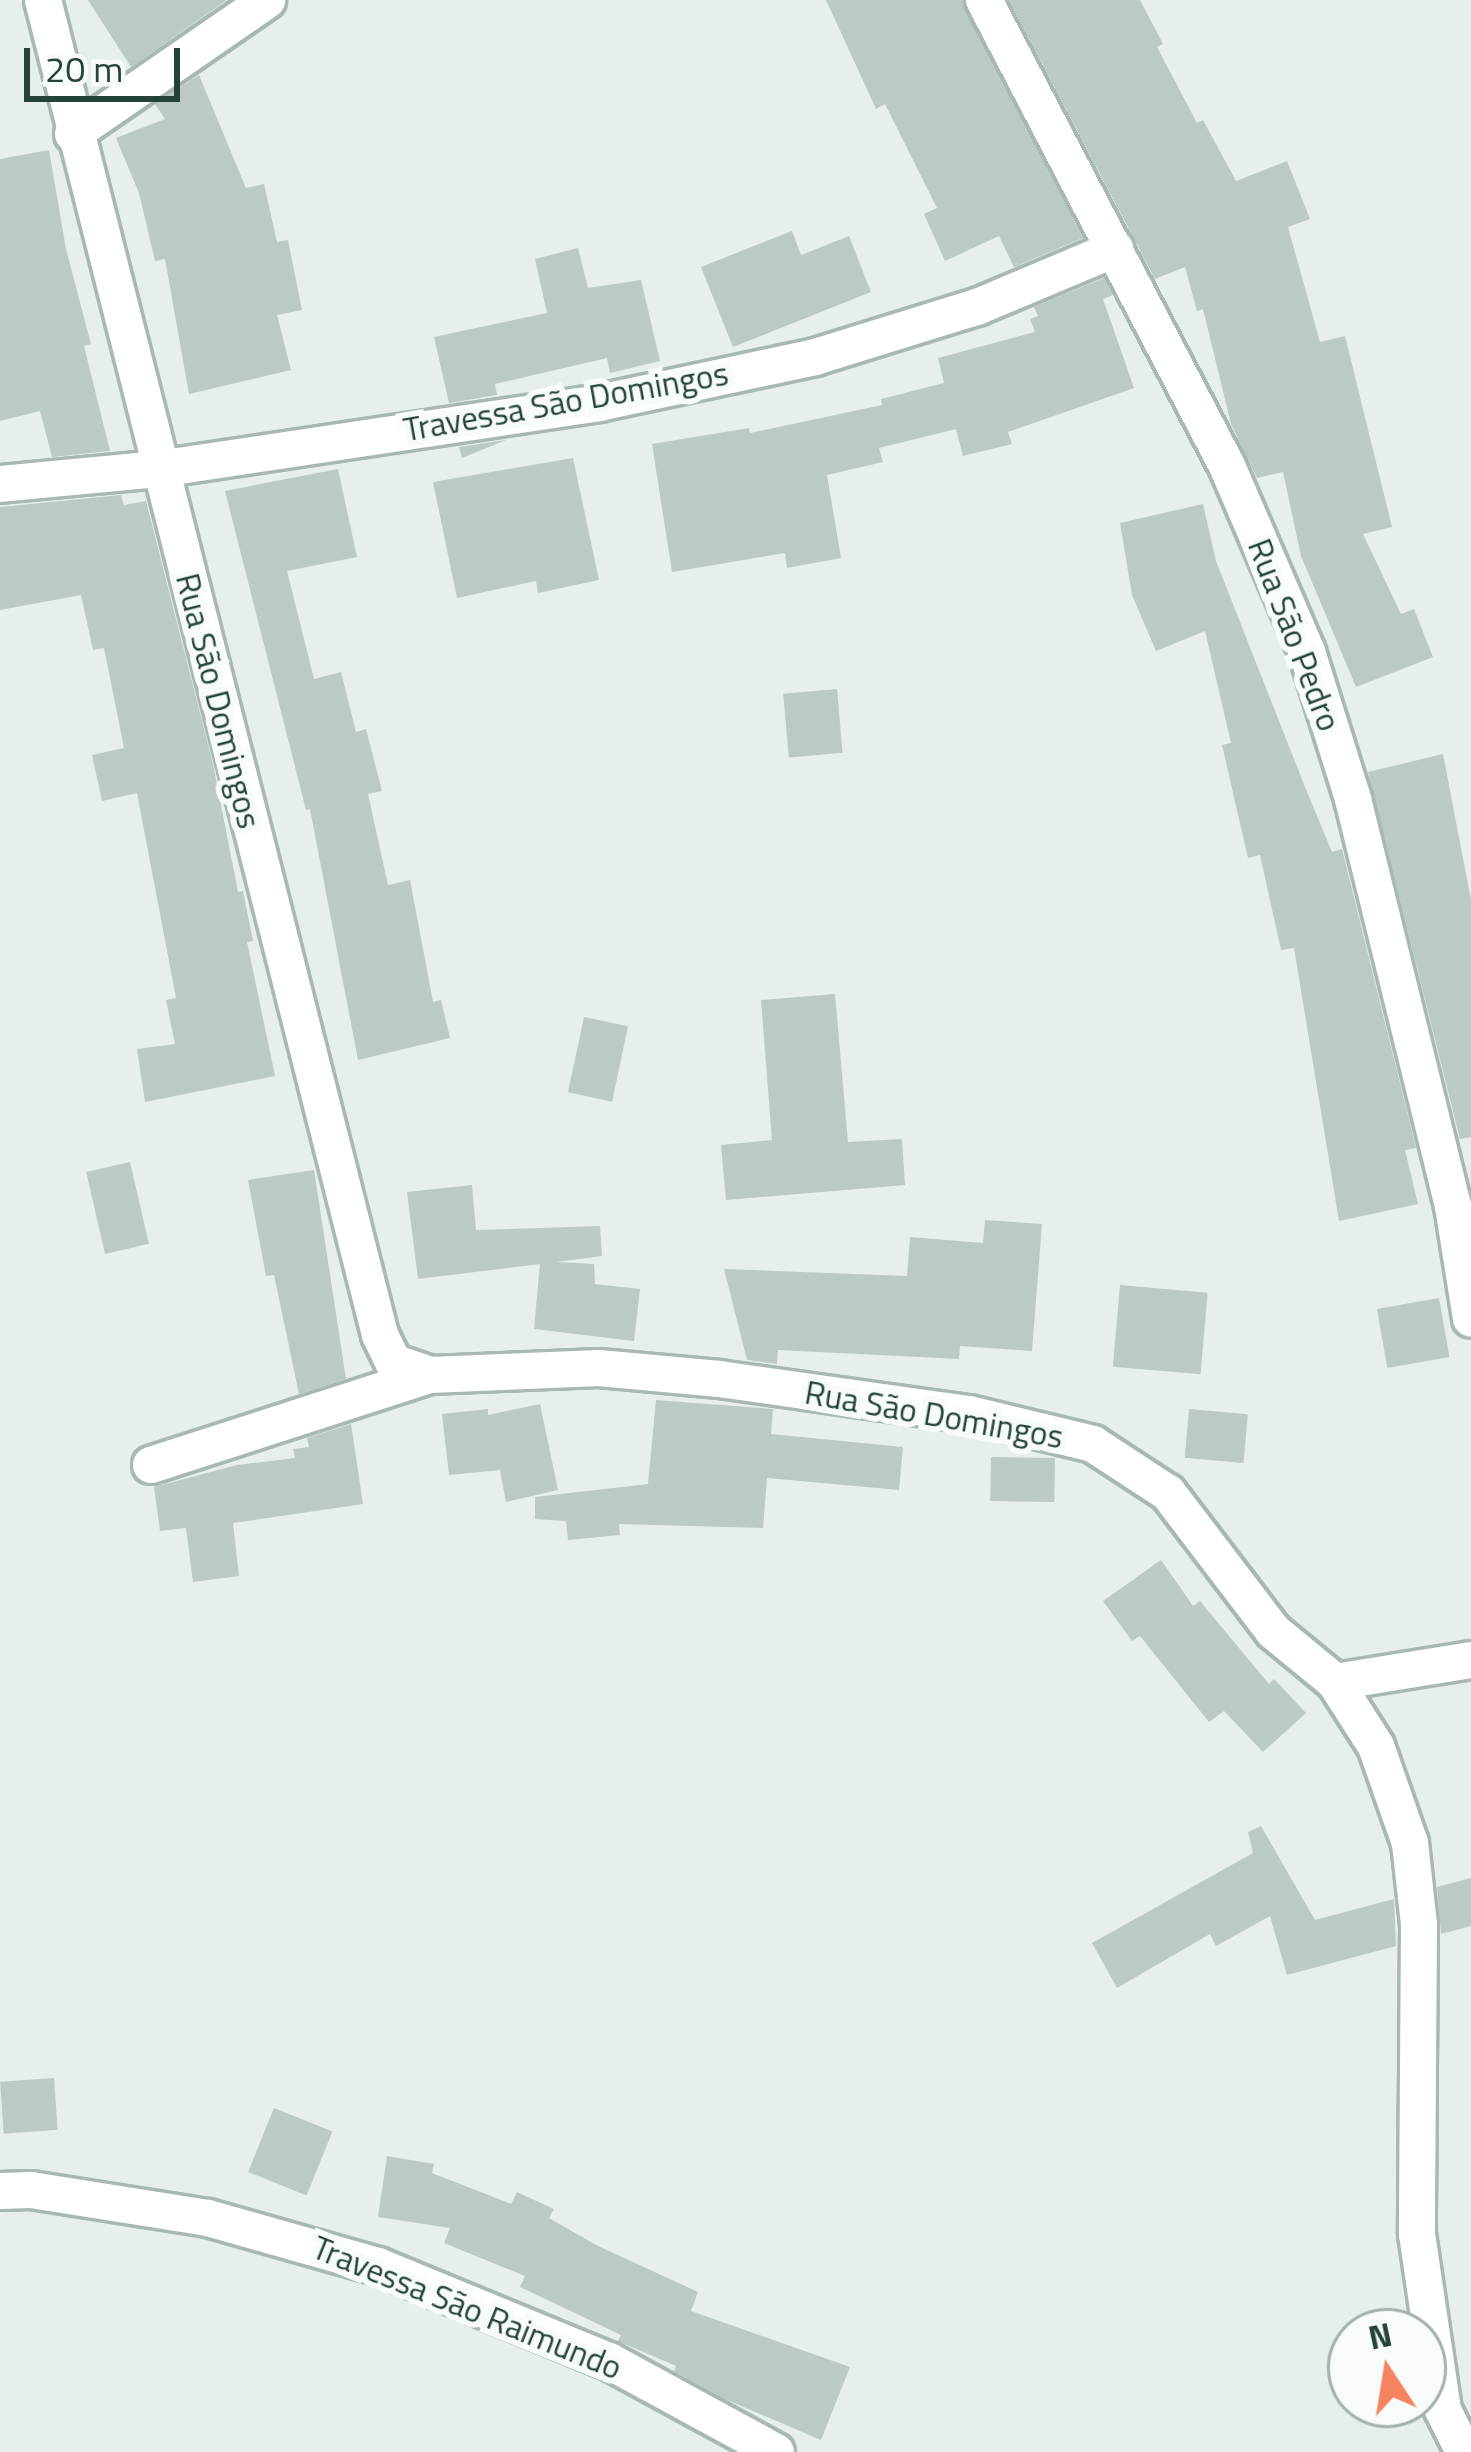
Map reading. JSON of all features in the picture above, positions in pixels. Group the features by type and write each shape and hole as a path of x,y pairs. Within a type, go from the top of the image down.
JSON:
{"street":[{"name":"Rua São Domingos","path":"43,0 73,134 380,1335 393,1362 430,1375"},
{"path":"73,134 267,0"},
{"name":"Rua São Pedro","path":"984,0 1227,466 1307,652 1353,799 1453,1206 1471,1319"},
{"name":"Travessa São Domingos","path":"0,484 159,470 599,403 815,357 977,307 1114,249"},
{"name":"Rua São Domingos","path":"151,1465 430,1375 598,1368 719,1379 969,1414 1093,1444 1168,1493 1273,1631 1335,1682 1376,1746 1410,1843 1418,1925 1417,2234 1443,2410 1464,2452"},
{"path":"1335,1682 1471,1660"},
{"name":"Travessa São Raimundo","path":"0,2192 31,2190 208,2218 378,2266 609,2361 776,2452"}],"building":[{"path":"88,0 227,0 131,67"},
{"path":"826,0 962,0 1083,238 1014,267 999,236 945,261 924,214 937,208 885,104 876,109"},
{"path":"1009,0 1140,0 1163,44 1157,47 1197,123 1203,120 1236,181 1287,161 1310,219 1288,227 1320,342 1345,336 1392,527 1363,534 1401,614 1414,609 1433,657 1356,687 1301,556 1283,472 1257,478 1231,424 1203,309 1197,311 1185,267 1155,279"},
{"path":"199,75 246,188 264,184 277,242 288,240 302,310 277,315 291,370 189,394 165,259 155,261 139,193 116,138 165,119 155,104"},
{"path":"49,150 66,249 91,344 84,346 110,451 52,457 40,411 0,421 0,159"},
{"path":"792,231 801,255 849,236 871,292 733,347 701,267"},
{"path":"578,248 588,288 641,280 660,361 610,373 607,358 495,384 497,395 449,403 434,337 547,313 535,259"},
{"path":"1104,278 1113,295 1103,299 1134,388 1008,432 1012,444 963,456 956,429 879,448 883,462 827,475 841,558 787,568 785,553 672,572 652,444 749,428 750,433 882,405 881,399 944,383 938,358 1035,332 1030,319 1038,316 1034,307"},
{"path":"506,440 462,458 459,447"},
{"path":"573,458 599,580 538,593 536,581 457,598 433,482"},
{"path":"338,469 357,557 287,571 314,679 341,672 356,732 366,729 382,791 368,794 388,885 410,880 433,1002 441,1000 450,1038 358,1060 310,809 306,810 225,491"},
{"path":"121,495 124,505 146,501 213,764 238,892 243,891 253,941 247,942 275,1076 145,1102 137,1049 175,1044 166,1000 176,998 137,793 102,801 92,755 124,748 104,648 93,650 81,595 0,610 0,507"},
{"path":"1203,504 1216,561 1305,787 1332,852 1342,849 1416,1148 1405,1150 1418,1204 1339,1221 1294,948 1281,950 1260,855 1248,858 1222,745 1231,743 1205,631 1156,651 1132,595 1120,523"},
{"path":"837,689 843,753 789,757 783,694"},
{"path":"1443,754 1471,900 1471,1137 1460,1139 1368,772"},
{"path":"835,994 848,1142 902,1139 905,1185 726,1200 721,1145 772,1140 761,1000"},
{"path":"584,1017 628,1026 612,1102 568,1092"},
{"path":"130,1162 149,1244 105,1254 86,1172"},
{"path":"314,1170 346,1379 299,1394 274,1275 266,1276 248,1180"},
{"path":"472,1185 476,1230 600,1226 602,1256 556,1262 594,1264 595,1284 640,1289 634,1341 534,1329 540,1264 418,1279 407,1192"},
{"path":"985,1220 1042,1224 1032,1351 960,1346 959,1359 778,1350 777,1364 747,1360 724,1269 907,1276 910,1237 983,1243"},
{"path":"1120,1285 1208,1293 1201,1374 1113,1367"},
{"path":"1439,1298 1449,1357 1387,1368 1377,1309"},
{"path":"656,1400 773,1409 771,1434 903,1447 899,1490 767,1478 763,1528 619,1524 620,1535 568,1540 566,1521 535,1519 535,1497 648,1484"},
{"path":"540,1404 558,1490 506,1502 500,1470 449,1475 442,1414 488,1409 488,1415"},
{"path":"1189,1409 1248,1414 1244,1463 1185,1458"},
{"path":"351,1424 363,1504 233,1523 239,1576 193,1582 186,1528 160,1531 154,1487 237,1465 295,1458 293,1449 309,1447 307,1438"},
{"path":"991,1457 1055,1458 1054,1502 990,1501"},
{"path":"1161,1560 1193,1606 1200,1601 1269,1684 1274,1679 1306,1713 1263,1752 1224,1711 1209,1722 1140,1636 1132,1641 1103,1601"},
{"path":"1261,1826 1315,1920 1394,1899 1396,1946 1287,1975 1270,1916 1216,1946 1210,1934 1117,1988 1092,1943 1253,1853 1248,1832"},
{"path":"1471,1878 1471,1926 1441,1934 1437,1887"},
{"path":"54,2078 58,2130 4,2134 0,2082"},
{"path":"274,2108 332,2132 307,2196 248,2172"},
{"path":"387,2156 434,2164 432,2173 511,2204 517,2192 554,2209 549,2218 596,2245 698,2292 691,2311 850,2367 821,2440 725,2399 674,2371 676,2366 618,2341 621,2335 520,2287 525,2276 444,2243 450,2228 378,2217"}]}
